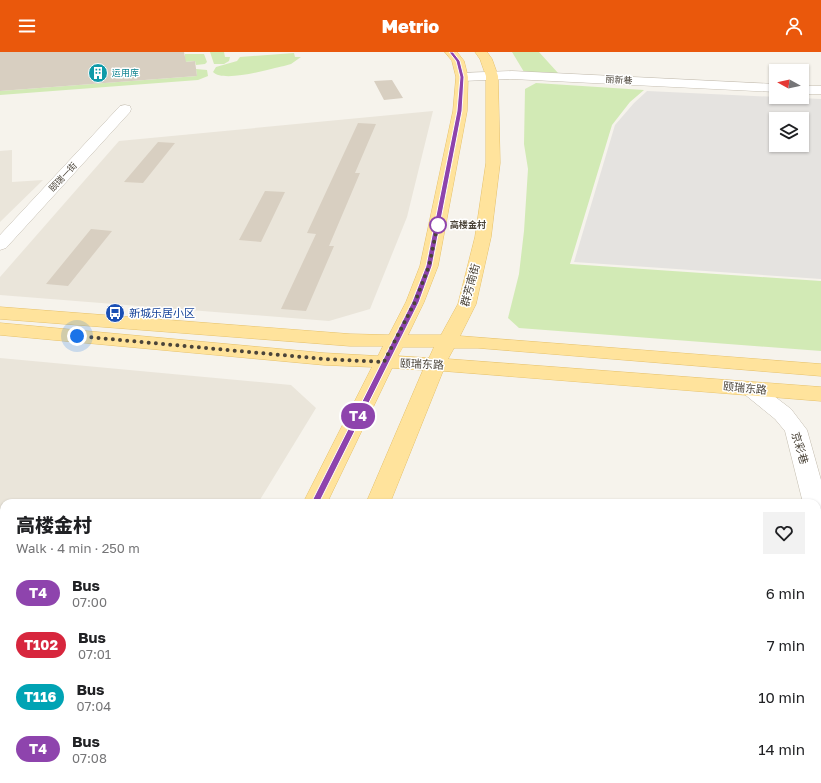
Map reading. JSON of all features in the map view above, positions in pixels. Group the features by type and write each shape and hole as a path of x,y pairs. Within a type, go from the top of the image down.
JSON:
{"main road":[{"path":"317,499 415,302 429,266 460,111 462,77 458,61 451,52"},
{"name":"群芳南街","path":"380,499 435,365 467,304 483,237 493,163 492,76 486,59 481,52"},
{"name":"颐瑞东路","path":"0,313 350,340 484,343 821,370"},
{"name":"颐瑞东路","path":"0,329 324,359 468,366 821,394"}],"street":[{"name":"丽新巷","path":"462,77 520,75 769,88"},
{"path":"809,90 821,90"},
{"name":"颐瑞一街","path":"0,245 125,110"},
{"name":"京彩巷","path":"750,388 782,414 796,430 814,499"}],"shaded area":[{"path":"647,91 769,97 769,104 809,104 809,98 821,99 821,279 574,262 615,125 634,103"},
{"path":"433,111 407,217 370,309 329,321 0,295 0,277 119,141"},
{"path":"12,150 12,182 43,180 0,222 0,151"},
{"path":"0,358 291,385 316,408 260,499 0,499"}],"green space":[{"path":"210,52 224,52 225,57 230,57 229,61 224,64 214,64"},
{"path":"512,52 539,52 558,73 524,72"},
{"path":"294,53 295,57 301,57 291,64 268,70 236,76 219,75 213,72 216,67 237,61 240,57"},
{"path":"185,54 204,54 207,62 205,64 196,65 195,61 185,62"},
{"path":"196,69 207,70 208,76 198,80 0,95 0,91 197,76"},
{"path":"536,83 644,90 630,102 612,125 570,264 821,281 821,351 519,328 508,318 519,274 524,231 528,169 524,144 525,89"}],"building":[{"name":"运用库","path":"0,52 184,52 186,62 195,61 197,76 0,91"},
{"path":"392,80 403,98 384,100 374,81"},
{"path":"358,123 376,124 355,173 360,173 329,246 334,246 306,311 281,309 316,234 307,233"},
{"path":"158,142 175,143 143,183 124,182"},
{"path":"265,191 285,192 261,242 239,240"},
{"path":"91,229 112,231 68,286 46,284"}],"bus line":[{"name":"T4","path":"317,499 415,302 429,266 460,111 462,77 458,61 451,52"}],"place":[{"name":"运用库","path":"98,73"},
{"name":"高楼金村","path":"438,225"},
{"name":"新城乐居小区","path":"115,313"}],"route":[{"path":"77,336 324,359 384,362 415,302 429,266 438,223 438,225"}]}
